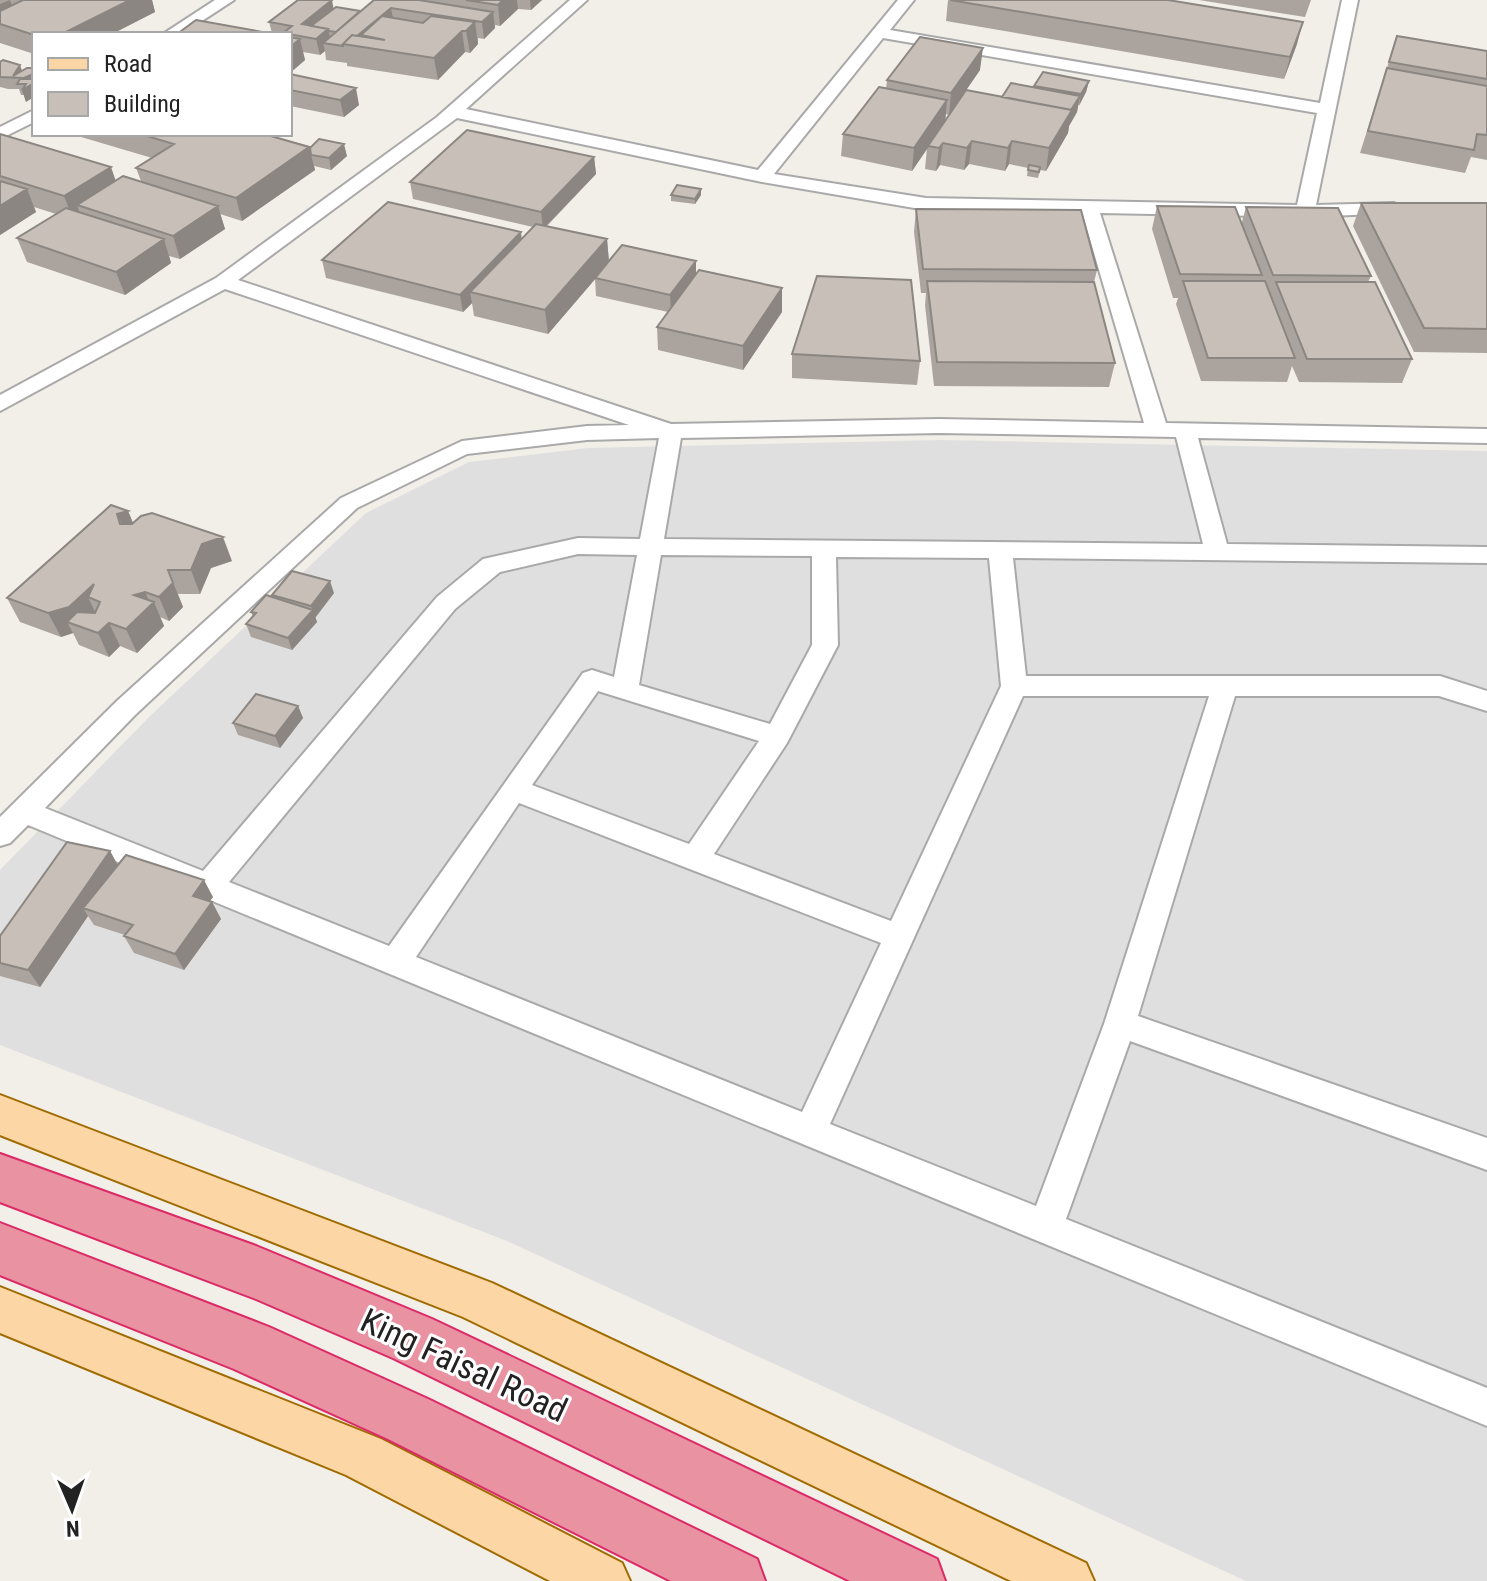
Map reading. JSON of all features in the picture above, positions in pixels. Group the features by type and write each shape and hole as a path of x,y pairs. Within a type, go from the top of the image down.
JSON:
{"highway":[{"name":"King Faisal Road","path":"0,1178 206,1253 341,1308 490,1375 915,1581"},
{"path":"0,1249 249,1347 408,1419 735,1581"}],"main road":[{"path":"0,1115 476,1299 1068,1581"},
{"path":"0,1310 363,1457 604,1581"}],"street":[{"path":"174,32 226,0"},
{"path":"0,404 223,282 454,112 579,0"},
{"path":"762,177 906,0"},
{"path":"1305,211 1350,0"},
{"path":"880,33 1327,109"},
{"path":"454,112 762,177 926,204 1305,211 1416,209"},
{"path":"0,134 32,116"},
{"path":"1089,206 1157,430"},
{"path":"223,282 671,432"},
{"path":"0,835 126,708 349,503 462,448 587,433 939,426 1487,436"},
{"path":"1185,430 1217,553"},
{"path":"625,690 671,432"},
{"path":"208,886 446,603 492,565 578,546 1487,555"},
{"path":"695,859 777,736 825,645 824,549"},
{"path":"810,1132 1014,686 1000,551"},
{"path":"395,962 592,680 777,736"},
{"path":"1014,686 1440,686 1487,701"},
{"path":"1045,1228 1120,1024 1225,686"},
{"path":"513,789 899,937"},
{"path":"24,811 1487,1407"},
{"path":"1120,1024 1487,1154"}],"shaded area":[{"path":"941,440 1487,451 1487,1581 1246,1581 507,1241 0,1045 0,870 149,717 366,513 469,462 588,448"}],"building":[{"path":"23,0 130,0 66,32 32,34 0,24 0,11"},
{"path":"298,0 332,0 302,24 328,29 316,39 284,32 292,26 269,22"},
{"path":"374,0 419,0 493,12 482,22 391,8 357,36 352,35 343,46 323,43"},
{"path":"466,0 503,0 498,5"},
{"path":"950,0 1168,0 1303,22 1290,57"},
{"path":"336,7 360,11 336,32 311,26"},
{"path":"382,16 423,23 431,16 475,22 434,58 343,44 352,35 385,40 361,35"},
{"path":"196,20 263,32 180,32"},
{"path":"1397,36 1487,51 1487,79 1389,62"},
{"path":"920,37 983,48 951,93 887,80"},
{"path":"3,60 20,65 13,76 27,68 32,68 32,73 24,78 0,77 0,62"},
{"path":"1387,68 1487,86 1487,135 1477,134 1474,150 1368,131"},
{"path":"1043,72 1089,81 1081,94 1034,86"},
{"path":"292,74 356,88 340,100 292,90"},
{"path":"20,79 32,79 32,84 22,90 26,84 17,84"},
{"path":"1011,83 1080,96 1071,110 1002,97"},
{"path":"879,87 947,100 914,148 843,134"},
{"path":"966,90 1072,110 1049,148 1012,141 1008,148 972,141 967,148 943,143 939,148 928,146"},
{"path":"467,130 594,157 541,212 410,182"},
{"path":"0,134 111,167 64,196 0,176"},
{"path":"147,136 271,136 309,147 236,198 136,168 174,144"},
{"path":"319,139 344,144 329,158 311,155 310,148"},
{"path":"1029,165 1040,167 1039,172 1028,170"},
{"path":"123,176 218,206 173,236 77,205"},
{"path":"0,181 27,189 0,206"},
{"path":"677,185 701,189 695,199 671,195"},
{"path":"388,202 521,232 460,295 322,260"},
{"path":"1361,203 1487,203 1487,329 1424,328"},
{"path":"1157,206 1235,207 1262,275 1180,274"},
{"path":"1246,207 1338,208 1371,276 1273,275"},
{"path":"66,208 164,239 116,272 17,238"},
{"path":"916,209 1081,210 1097,270 923,269"},
{"path":"536,224 607,239 545,310 470,292"},
{"path":"622,245 696,261 670,295 595,278"},
{"path":"699,270 782,288 743,346 657,327"},
{"path":"817,276 911,280 920,361 792,354"},
{"path":"927,281 1094,282 1115,363 937,362"},
{"path":"1183,281 1265,281 1295,358 1208,358"},
{"path":"1276,282 1375,282 1412,359 1307,359"},
{"path":"111,505 128,511 117,514 120,524 132,524 141,516 152,513 223,537 202,544 191,570 168,570 173,583 159,597 145,592 134,595 154,602 126,629 109,623 98,633 67,622 77,612 95,613 100,602 88,597 94,584 69,607 48,613 7,598"},
{"path":"292,571 330,581 311,606 272,595"},
{"path":"266,595 313,610 288,638 246,624 256,613 251,612"},
{"path":"256,694 298,706 275,736 233,723"},
{"path":"67,842 110,851 28,970 0,963 0,936"},
{"path":"126,855 204,880 193,896 212,902 175,954 124,936 133,925 83,908"}]}
